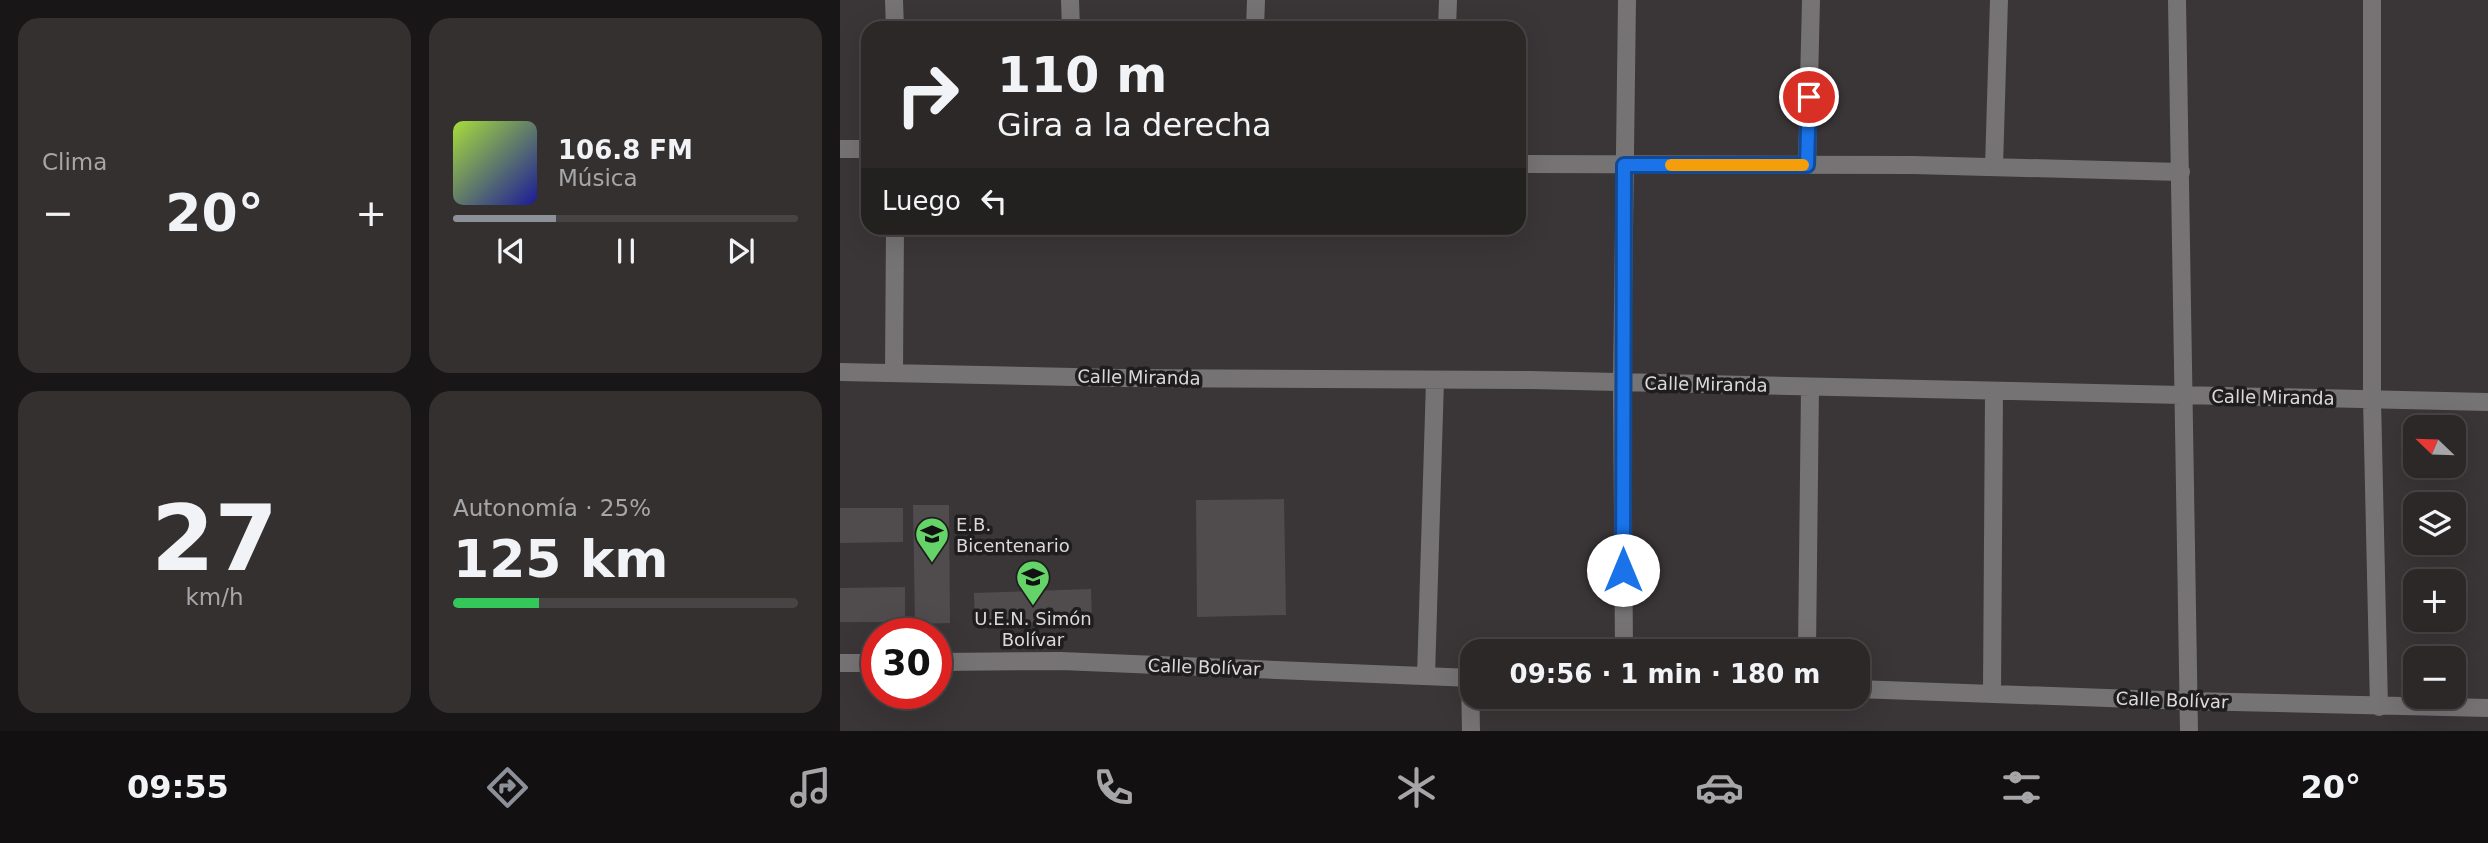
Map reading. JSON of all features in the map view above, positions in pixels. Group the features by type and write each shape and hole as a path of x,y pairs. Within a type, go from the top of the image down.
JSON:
{"street":[{"path":"894,0 895,21"},
{"path":"1070,0 1070,21"},
{"path":"1255,21 1256,0"},
{"path":"1447,0 1447,21"},
{"path":"1624,639 1622,382 1627,0"},
{"path":"1807,165 1811,0"},
{"path":"1994,167 1999,0"},
{"path":"2176,0 2189,731"},
{"path":"2372,0 2372,399 2379,707"},
{"path":"840,149 861,149"},
{"path":"1526,164 1994,167 2181,172"},
{"path":"894,373 895,235"},
{"name":"Calle Miranda","path":"840,372 1120,378 1622,382 2488,402"},
{"path":"1426,676 1435,380"},
{"path":"1807,639 1810,387"},
{"path":"1992,693 1994,391"},
{"name":"Calle Bolívar","path":"952,662 1061,661 1460,678"},
{"path":"840,663 861,663"},
{"name":"Calle Bolívar","path":"1870,689 2379,707 2488,708"},
{"path":"1471,709 1471,731"}],"building":[{"path":"1284,499 1286,615 1197,617 1196,500"},
{"name":"E.B. Bicentenario","path":"913,505 949,505 950,618 915,618"},
{"path":"840,508 903,508 903,542 840,543"},
{"path":"905,587 905,618 861,618 861,622 840,622 840,588"},
{"name":"U.E.N. Simón Bolívar","path":"1091,589 1092,620 975,625 974,593"}],"slow traffic":[{"path":"1671,165 1803,165"}],"place":[{"name":"E.B. Bicentenario","path":"932,564"},
{"name":"U.E.N. Simón Bolívar","path":"1033,607"}],"route":[{"path":"1623,570 1624,165 1807,165 1809,97"}]}
